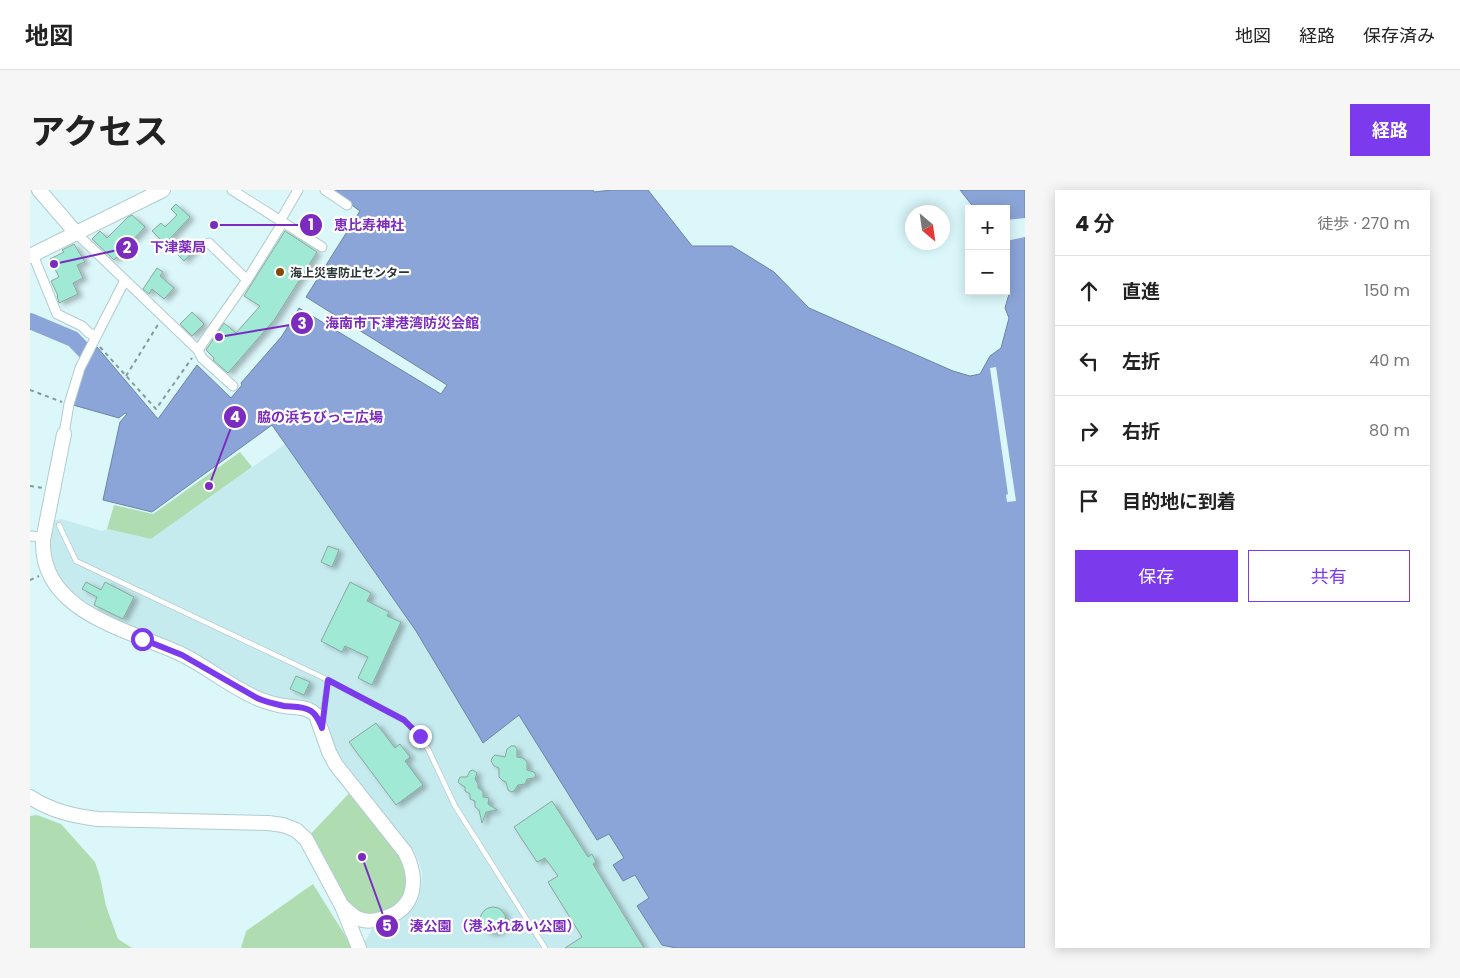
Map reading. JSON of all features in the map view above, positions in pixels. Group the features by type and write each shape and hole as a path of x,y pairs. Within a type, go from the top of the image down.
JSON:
{"street":[{"path":"39,190 77,234 198,350 202,358 233,386"},
{"path":"94,339 82,326 56,314 31,256 163,190"},
{"path":"232,190 322,247"},
{"path":"198,350 247,280 282,222 298,190"},
{"path":"326,190 347,205"},
{"path":"209,243 247,280"},
{"path":"125,280 80,368 69,404 64,434 37,536 48,572 53,582 69,600 106,623 182,655 257,698 285,706 305,708 316,715 329,752 336,765 405,852 414,878 411,897 397,913 371,922 361,930 357,940 359,948"},
{"path":"30,797 38,803 59,811 98,819 118,821 252,822 283,825 296,830 306,839 342,906 359,948"},
{"path":"342,906 358,919 377,920"}],"lane":[{"path":"59,525 76,560 328,680 404,720 420,736 455,806 544,948"},
{"path":"322,728 328,680"}],"path":[{"path":"126,376 163,316"},
{"path":"94,339 156,408 198,350"},
{"path":"30,390 69,404"}],"shaded area":[{"path":"285,444 416,631 482,743 519,715 597,840 609,833 625,858 613,865 635,875 649,898 638,906 662,944 676,948 367,948 364,943 372,929 385,927 397,922 417,902 421,888 422,873 414,852 339,760 331,742 328,723 322,712 275,700 94,611 68,593 49,562 48,544 53,521 61,519 102,531 107,529 151,539"}],"green space":[{"path":"240,452 252,467 151,539 107,529 114,505 153,514"},
{"path":"354,788 410,861 404,906 358,919 306,839"},
{"path":"37,815 61,824 95,862 106,906 118,939 132,948 30,948 30,816"},
{"path":"313,884 353,948 241,948 246,931"}],"water":[{"path":"331,190 593,190 594,192 648,190 692,246 732,246 774,272 809,308 953,371 970,376 980,374 990,356 1001,348 1009,318 1005,308 1010,295 1010,205 972,205 960,190 1025,190 1025,948 676,948 662,945 637,906 649,898 635,875 623,881 613,865 624,858 609,834 597,840 519,715 483,743 416,631 272,425 152,512 103,500 120,422 127,414 125,413 119,418 73,405 83,372 97,347 158,419 197,365 231,398 242,385 241,383 282,336 299,308 441,394 447,385 306,297 360,211"}],"pier":[{"path":"1025,218 1025,237 1010,240 1010,220"},
{"path":"996,367 1016,501 1007,502 1006,495 1008,494 990,368"}],"building":[{"path":"176,204 190,217 165,244 152,231 161,223 165,227 177,215 171,209"},
{"path":"132,215 145,227 114,260 92,239 100,231 107,238"},
{"path":"285,231 317,252 275,319 228,373 213,360 214,358 206,350 224,323 236,333 260,306 244,296"},
{"path":"192,240 198,246 184,261 178,255"},
{"path":"74,244 85,262 77,265 83,278 73,283 78,294 59,303 51,281 59,277 50,259"},
{"path":"157,268 163,272 160,276 174,288 164,299 152,289 149,294 143,289"},
{"path":"192,312 204,324 192,336 180,324"},
{"path":"328,546 339,550 332,567 321,562"},
{"path":"86,582 101,590 105,582 134,597 123,619 94,605 97,597 82,589"},
{"path":"350,582 371,593 367,601 389,612 387,616 401,622 372,685 358,678 368,657 345,646 342,652 321,641"},
{"path":"296,676 310,682 304,695 290,689"},
{"path":"376,723 395,748 400,744 410,757 405,761 423,785 396,805 349,742"},
{"path":"515,746 517,749 517,757 523,758 527,762 527,770 534,772 536,775 534,778 527,779 525,784 518,785 511,792 508,790 506,782 499,777 499,768 494,766 491,761 495,755 505,757 507,749"},
{"path":"473,770 477,773 475,779 478,788 483,791 483,797 489,798 488,804 497,810 486,812 482,823 479,810 475,807 475,801 470,799 470,794 458,782 460,777 467,777 470,771"},
{"path":"552,801 588,857 592,854 596,862 593,864 644,948 565,948 582,937 548,882 558,876 545,858 537,862 514,827"},
{"path":"493,907 502,911 506,920 502,929 493,933 484,929 480,920 484,911"}],"waterway":[{"path":"30,321 73,339 98,365"}],"place":[{"name":"恵比寿神社","path":"214,225"},
{"name":"下津薬局","path":"54,264"},
{"name":"海上災害防止センター","path":"280,272"},
{"name":"海南市下津港湾防災会館","path":"219,337"},
{"name":"脇の浜ちびっこ広場","path":"209,486"},
{"name":"湊公園 （港ふれあい公園）","path":"362,857"}],"route":[{"path":"142,639 182,655 257,698 267,702 305,708 312,711 322,728 328,680 404,720 420,736"}]}
